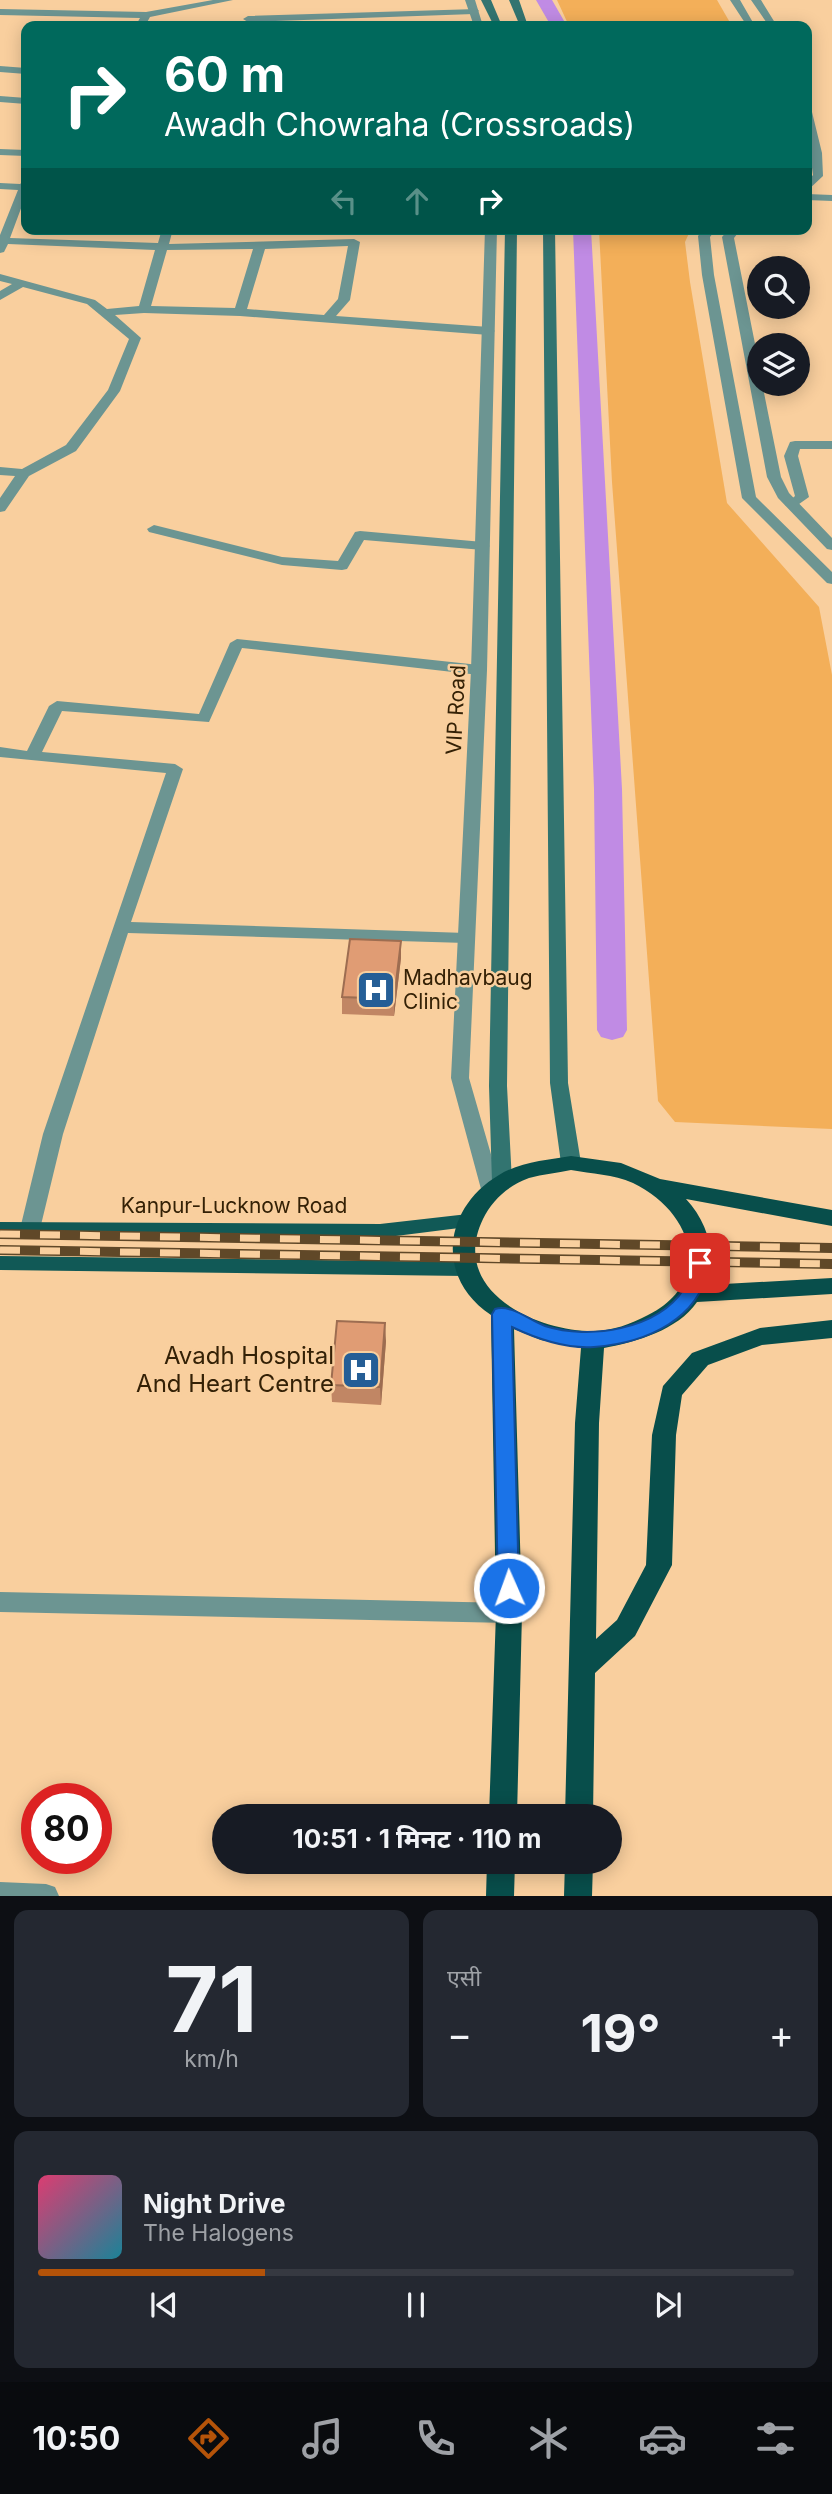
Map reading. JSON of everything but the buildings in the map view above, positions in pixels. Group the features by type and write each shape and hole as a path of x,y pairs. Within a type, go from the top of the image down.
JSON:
{"highway":[{"path":"657,1185 685,1210 702,1245 698,1282 691,1294 678,1310 645,1329 593,1340 543,1334 502,1314 472,1284 461,1251 468,1221 496,1186 521,1173 571,1163 626,1171 657,1185 832,1218"},
{"path":"691,1294 832,1286"},
{"path":"502,1314 509,1612 503,1804"},
{"path":"580,1668 626,1628 659,1565 664,1435 671,1392 700,1359 760,1337 832,1329"},
{"path":"579,1804 587,1423 593,1340"},
{"path":"500,1895 501,1874"},
{"path":"578,1895 579,1874"}],"main road":[{"path":"486,0 496,21"},
{"path":"514,0 522,21"},
{"path":"496,1186 511,235"},
{"path":"549,235 559,1083 571,1163"},
{"name":"Kanpur-Lucknow Road","path":"0,1229 380,1231 468,1221"},
{"path":"0,1264 465,1269"}],"street":[{"path":"0,12 146,15 216,0 228,0"},
{"path":"470,0 477,21"},
{"path":"736,0 748,21"},
{"path":"756,0 770,21"},
{"path":"248,19 474,11"},
{"path":"143,21 146,15"},
{"path":"0,69 21,71"},
{"path":"0,99 21,101"},
{"path":"812,132 817,153 818,176 812,183"},
{"path":"0,152 21,153"},
{"path":"0,186 21,185"},
{"path":"812,188 832,189"},
{"path":"21,194 2,248 260,246 354,242 344,300 326,320"},
{"path":"812,197 832,198"},
{"path":"0,212 13,212"},
{"path":"145,309 167,235"},
{"name":"VIP Road","path":"491,235 479,670 460,1078 496,1186"},
{"path":"705,235 708,275 749,498 832,580"},
{"path":"730,235 728,237 774,477 792,505 832,546"},
{"path":"240,312 260,246"},
{"path":"0,277 91,302 135,338 114,391 71,448 24,472 0,508"},
{"path":"0,296 22,283"},
{"path":"104,313 145,309 240,312 489,331"},
{"path":"792,505 802,497 791,456 795,444 832,445"},
{"path":"0,471 24,472"},
{"path":"484,489 508,489"},
{"path":"778,524 807,520"},
{"path":"154,529 282,561 342,566 360,535 483,546"},
{"path":"32,756 57,706 204,719 237,643 479,670"},
{"path":"0,752 175,769 53,1134 30,1229"},
{"path":"121,927 466,938"},
{"path":"0,1602 509,1612"},
{"path":"0,1894 46,1895"}],"shaded area":[{"path":"557,0 717,0 729,21 567,21"},
{"path":"599,235 688,235 685,242 690,282 727,503 819,607 832,675 832,1129 675,1122 658,1101 612,482"}],"waterway":[{"path":"544,0 556,21"},
{"path":"582,235 608,789 612,1030"}],"railway":[{"path":"0,1234 832,1248"},
{"path":"0,1250 832,1264"}],"place":[{"name":"Madhavbaug Clinic","path":"376,990"},
{"name":"Avadh Hospital And Heart Centre","path":"361,1370"}],"route":[{"path":"509,1588 502,1314 543,1334 593,1340 645,1329 678,1310 698,1282 700,1263"}]}
